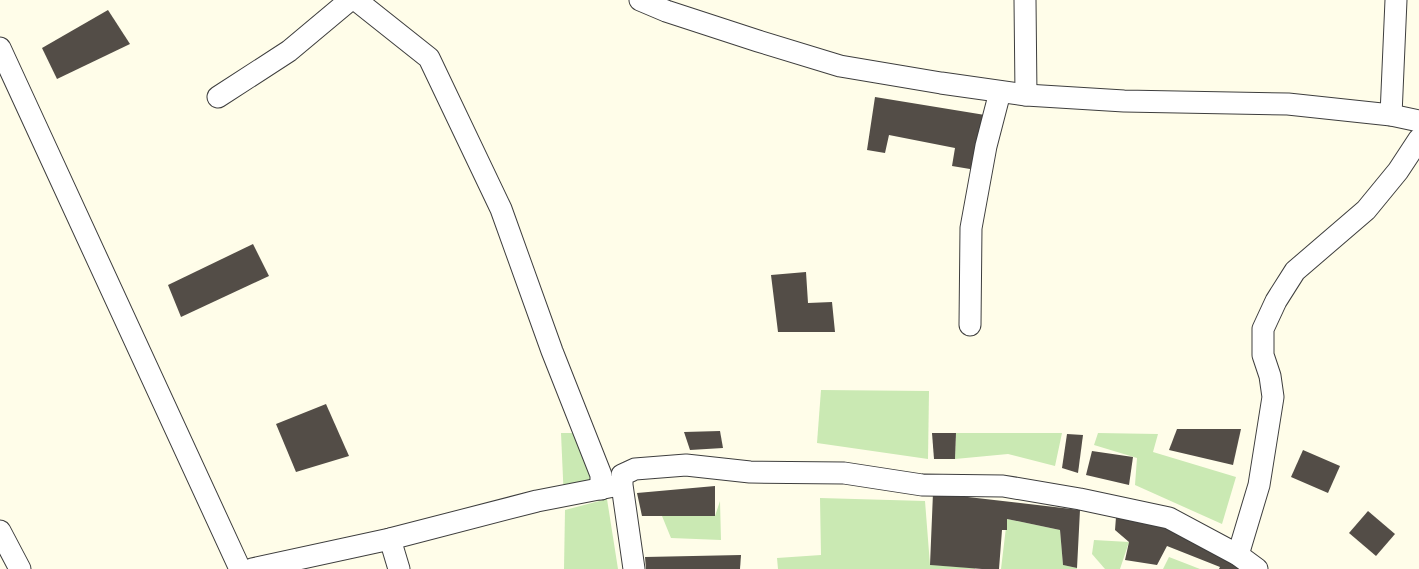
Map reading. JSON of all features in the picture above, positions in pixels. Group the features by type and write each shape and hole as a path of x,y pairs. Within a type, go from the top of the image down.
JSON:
{"street":[{"path":"218,97 289,51 350,0"},
{"path":"356,0 429,58 501,209 552,351 601,475 601,489"},
{"path":"640,0 666,11 840,66 1000,92 1124,101 1288,104 1391,115 1419,121"},
{"path":"1025,0 1026,95"},
{"path":"1391,115 1396,0"},
{"path":"0,48 5,70 240,569"},
{"path":"970,325 971,228 986,146 1000,92"},
{"path":"1238,555 1259,485 1273,397 1270,376 1263,355 1263,329 1276,300 1295,271 1366,210 1398,171 1419,139"},
{"path":"634,569 622,485 622,475 635,469 686,465 750,472 844,473 922,485 1003,486 1080,498 1169,518 1238,555 1257,569"},
{"path":"252,569 390,539 537,501 622,485"},
{"path":"0,531 20,569"},
{"path":"390,539 399,569"}],"green space":[{"path":"821,390 929,391 928,459 817,443"},
{"path":"561,433 578,433 613,490 564,501"},
{"path":"956,433 1062,433 1055,466 1008,454 955,459"},
{"path":"1098,433 1158,434 1153,452 1236,477 1222,524 1135,485 1137,458 1094,445"},
{"path":"820,498 925,501 930,565 975,569 778,569 777,558 821,555"},
{"path":"607,499 618,569 564,569 565,510"},
{"path":"720,501 721,540 671,538 662,516 715,516"},
{"path":"1007,519 1060,530 1063,565 1077,569 1001,569"},
{"path":"1094,540 1129,542 1120,569 1105,569 1092,554"},
{"path":"1169,557 1200,569 1163,569"}],"building":[{"path":"108,10 130,44 57,79 42,48"},
{"path":"875,97 985,115 976,170 952,166 955,148 889,135 885,153 867,150"},
{"path":"253,244 269,276 181,317 168,285"},
{"path":"806,272 808,303 832,302 835,332 778,332 771,275"},
{"path":"326,404 349,456 296,472 276,424"},
{"path":"1177,429 1241,429 1233,465 1169,450"},
{"path":"720,431 723,448 690,450 684,432"},
{"path":"932,433 956,433 955,459 934,459"},
{"path":"1067,434 1083,435 1078,473 1062,468"},
{"path":"1303,450 1340,466 1328,493 1291,477"},
{"path":"1092,451 1133,457 1129,485 1086,475"},
{"path":"715,486 715,516 642,516 637,493"},
{"path":"933,493 1080,510 1077,568 1063,565 1060,530 1007,519 1007,530 1002,530 999,569 930,565"},
{"path":"1368,511 1395,534 1376,556 1349,533"},
{"path":"1116,517 1173,530 1242,569 1219,569 1220,567 1167,546 1157,565 1125,560 1129,542 1115,530"},
{"path":"741,555 740,569 646,569 645,557"}]}
